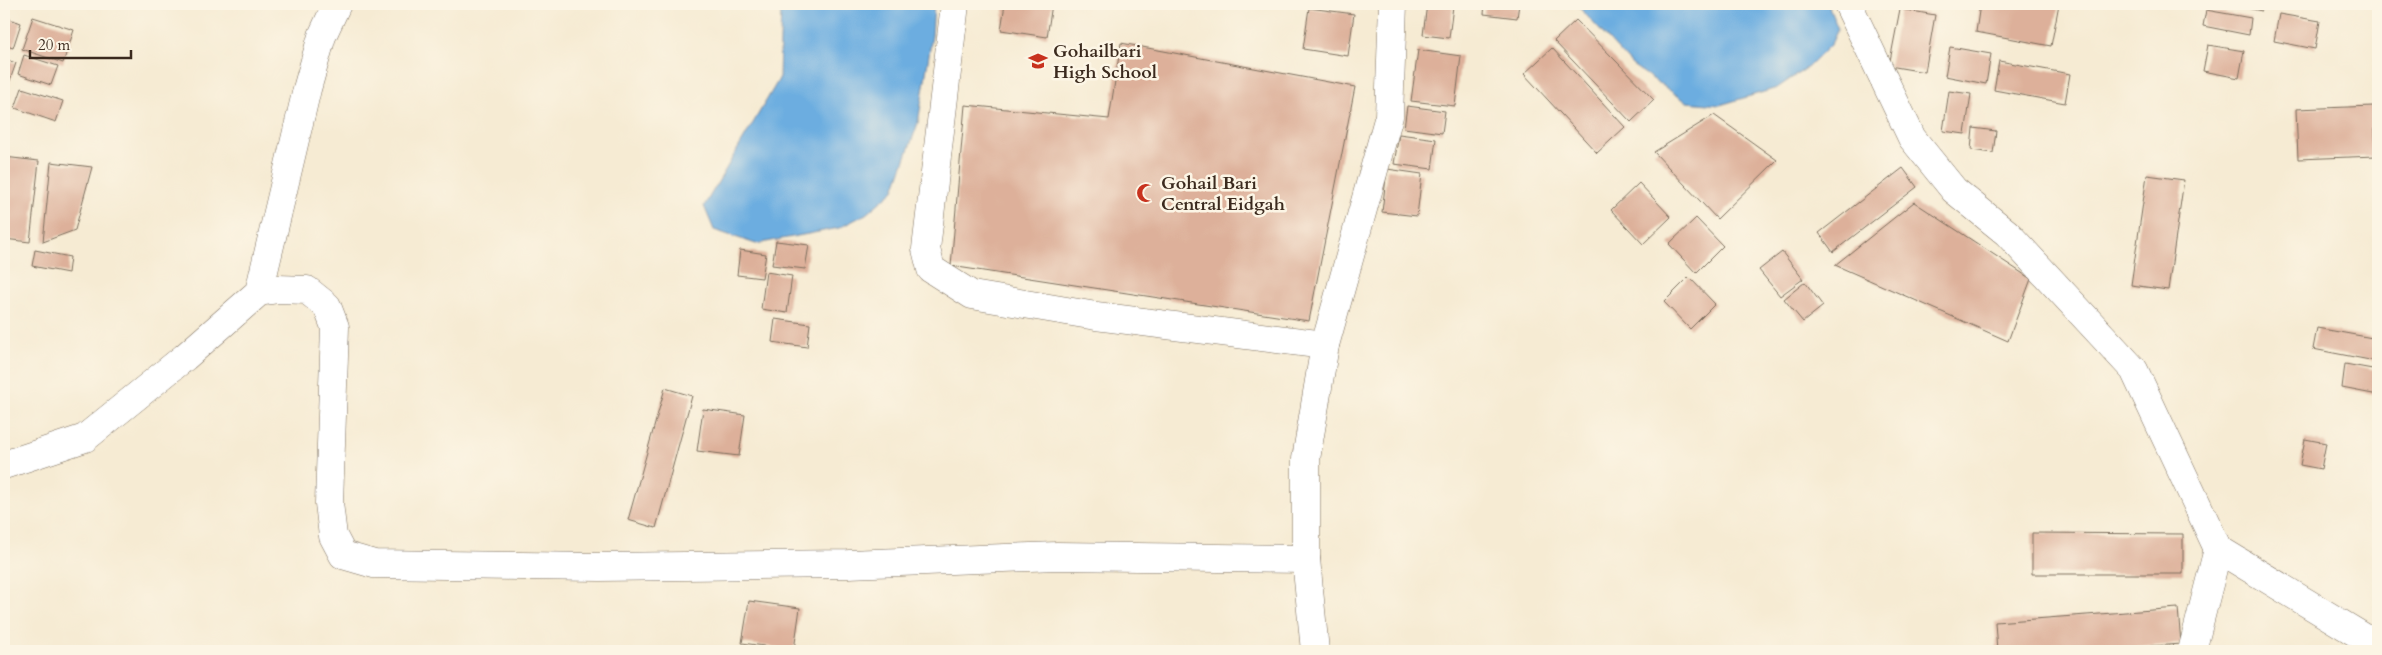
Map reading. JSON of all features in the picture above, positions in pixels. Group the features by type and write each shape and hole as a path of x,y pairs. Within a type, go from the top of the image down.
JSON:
{"street":[{"path":"259,292 307,89 322,36 337,4"},
{"path":"955,4 926,249 931,269 947,281 972,295 1096,316 1324,345"},
{"path":"1315,651 1306,559 1306,459 1324,345 1388,116 1393,4"},
{"path":"1848,4 1912,138 1954,190 2007,233 2134,370 2218,549 2378,646"},
{"path":"4,465 85,438 185,357 259,292 278,289 307,290 327,306 335,327 329,503 333,536 343,555 374,564 600,567 779,565 1057,556 1306,559"},
{"path":"2192,651 2218,549"}],"water":[{"path":"781,4 934,4 932,36 918,123 894,190 866,214 839,228 756,244 714,230 704,206 779,79"},
{"path":"1576,4 1828,4 1838,29 1831,44 1808,67 1777,88 1720,105 1687,102 1632,65"}],"building":[{"path":"1005,4 1052,4 1047,37 1001,30"},
{"path":"1427,4 1453,6 1449,38 1423,35"},
{"path":"1485,4 1519,4 1517,18 1484,14"},
{"path":"1980,4 2059,4 2051,46 1976,32"},
{"path":"2225,4 2263,4 2262,11"},
{"path":"1309,8 1354,14 1348,56 1303,49"},
{"path":"1900,9 1935,15 1925,72 1889,66"},
{"path":"2206,10 2251,18 2249,35 2203,26"},
{"path":"2279,14 2320,21 2315,49 2274,41"},
{"path":"4,17 21,23 13,48 4,45"},
{"path":"33,17 74,30 63,63 22,49"},
{"path":"1576,20 1654,100 1631,122 1554,41"},
{"name":"Gohail Bari Central Eidgah","path":"1121,43 1355,87 1309,321 951,266 965,105 1109,119"},
{"path":"2208,45 2244,51 2239,78 2203,71"},
{"path":"1950,47 1991,54 1986,84 1945,76"},
{"path":"1552,48 1625,127 1597,153 1524,74"},
{"path":"1418,50 1461,56 1455,106 1411,101"},
{"path":"24,55 58,66 51,85 18,74"},
{"path":"4,59 16,63 9,83 4,81"},
{"path":"1999,61 2070,74 2065,103 1994,90"},
{"path":"22,88 63,101 56,122 15,108"},
{"path":"1949,91 1971,94 1965,134 1943,131"},
{"path":"1407,106 1445,111 1442,133 1404,128"},
{"path":"2374,106 2376,156 2298,159 2296,109"},
{"path":"1714,115 1777,160 1717,219 1654,152"},
{"path":"1973,128 1996,131 1993,153 1971,150"},
{"path":"1399,134 1436,139 1432,169 1394,164"},
{"path":"4,157 39,161 30,242 4,239"},
{"path":"51,162 92,167 75,230 43,242"},
{"path":"1903,168 1917,187 1833,252 1819,233"},
{"path":"1387,169 1422,174 1417,216 1382,212"},
{"path":"2147,175 2184,180 2168,290 2131,285"},
{"path":"1639,183 1671,217 1643,244 1611,210"},
{"path":"1914,202 2031,279 2008,341 1835,265"},
{"path":"1696,218 1723,246 1696,273 1669,244"},
{"path":"776,241 809,245 805,269 772,265"},
{"path":"35,250 70,257 68,273 32,266"},
{"path":"740,250 766,254 762,278 737,275"},
{"path":"1782,252 1803,279 1780,296 1759,270"},
{"path":"766,272 792,276 787,313 761,309"},
{"path":"1689,277 1715,304 1690,329 1664,302"},
{"path":"1805,282 1823,306 1803,322 1784,299"},
{"path":"775,319 810,324 807,347 772,342"},
{"path":"2317,328 2378,339 2375,361 2313,349"},
{"path":"2345,364 2378,370 2378,395 2342,388"},
{"path":"665,388 692,396 656,528 628,520"},
{"path":"703,409 745,415 739,456 697,451"},
{"path":"2305,439 2326,443 2321,469 2300,465"},
{"path":"2032,533 2183,534 2183,574 2032,574"},
{"path":"749,601 800,608 794,650 742,643"},
{"path":"2178,608 2181,644 2084,651 1997,651 1995,622"}],"place":[{"name":"Gohailbari High School","path":"1038,61"},
{"name":"Gohail Bari Central Eidgah","path":"1146,193"}]}
